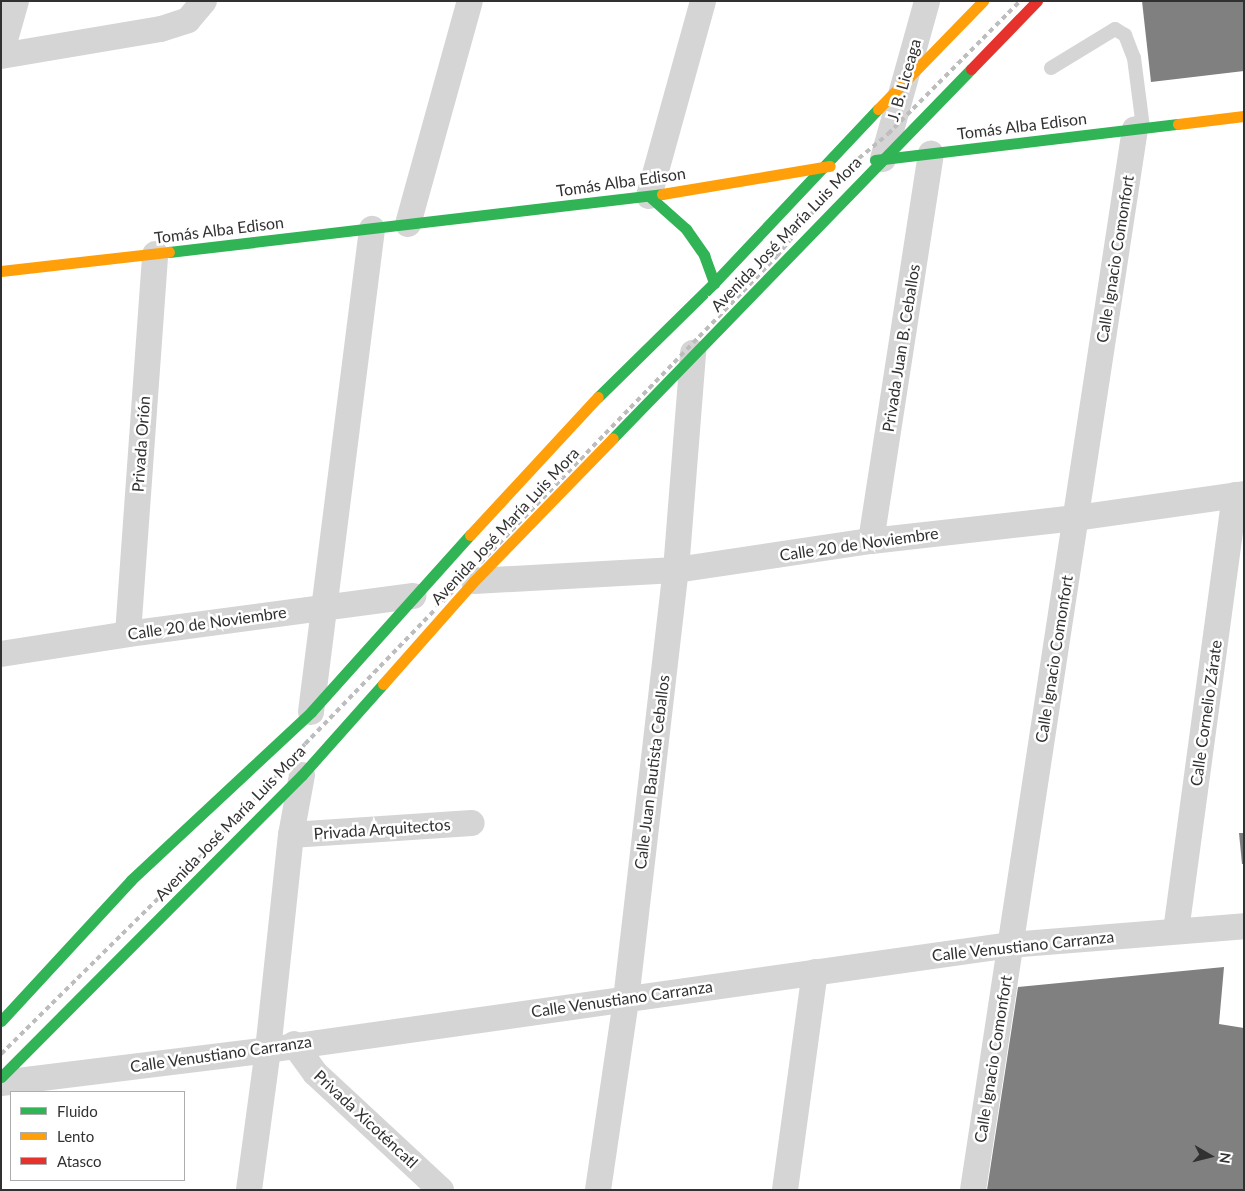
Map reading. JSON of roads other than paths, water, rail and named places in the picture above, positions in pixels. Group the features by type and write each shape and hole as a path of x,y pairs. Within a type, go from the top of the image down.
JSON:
{"street":[{"path":"16,1 1,55 161,29 188,20 204,1"},
{"path":"408,224 470,1"},
{"path":"703,1 648,196 686,228 704,255 714,283"},
{"name":"J. B. Liceaga","path":"875,160 905,80 927,1"},
{"name":"Avenida José María Luis Mora","path":"1,1021 131,880 311,712 413,596 597,398 714,283 905,80 983,1"},
{"name":"Avenida José María Luis Mora","path":"1,1077 302,775 474,581 875,160 1037,1"},
{"name":"Tomás Alba Edison","path":"875,160 1244,116"},
{"name":"Calle Ignacio Comonfort","path":"973,1190 1076,518 1139,128"},
{"name":"Privada Juan B. Ceballos","path":"871,541 931,154"},
{"name":"Tomás Alba Edison","path":"1,272 648,196 843,165"},
{"path":"311,712 372,229"},
{"name":"Privada Orión","path":"128,634 155,254"},
{"name":"Calle Juan Bautista Ceballos","path":"598,1190 626,1000 676,570 692,354"},
{"name":"Calle 20 de Noviembre","path":"474,581 676,570 871,541 1076,518 1240,494"},
{"name":"Calle Cornelio Zárate","path":"1176,931 1240,494"},
{"name":"Calle 20 de Noviembre","path":"1,654 128,634 413,596"},
{"path":"249,1190 268,1050 291,835 302,775"},
{"name":"Privada Arquitectos","path":"291,835 472,823"},
{"name":"Calle Venustiano Carranza","path":"1,1084 268,1050 294,1044 626,1000 1010,945 1244,926"},
{"path":"785,1190 815,972"},
{"name":"Privada Xicoténcatl","path":"294,1044 315,1073 441,1190"}],"lane":[{"path":"1051,68 1115,29 1126,35 1134,58 1139,128"}],"railway":[{"path":"1,1054 205,852 305,744 777,256 852,164 888,134 1020,1"}]}
